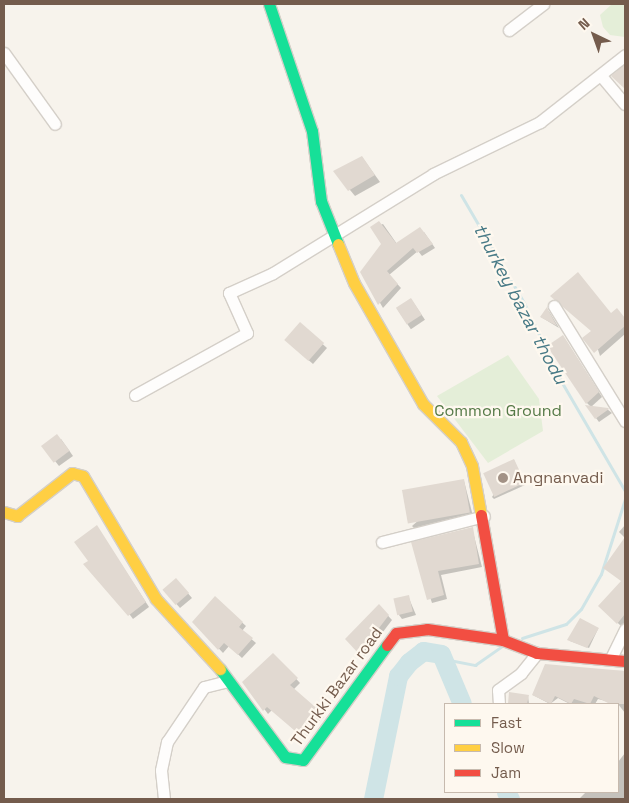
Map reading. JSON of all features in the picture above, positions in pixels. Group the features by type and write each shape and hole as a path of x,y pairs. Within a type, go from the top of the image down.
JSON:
{"street":[{"path":"268,4 312,131 321,201 354,283 423,404 461,442 484,516 503,640"},
{"path":"509,30 543,4"},
{"path":"4,53 55,124"},
{"path":"135,395 247,333 229,294 273,273 433,174 540,122 602,77 625,55"},
{"path":"602,77 625,104"},
{"path":"554,306 625,421"},
{"path":"4,512 17,516 72,473 83,476 105,507 106,521 156,599 228,681 204,687 167,742 161,770 164,799"},
{"path":"382,542 484,516"},
{"name":"Thurkki Bazar road","path":"228,681 286,757 304,760 396,632 427,629 503,640 537,653 611,658 625,661"},
{"path":"611,658 625,629"},
{"path":"498,703 498,690 522,673 537,653"}],"green space":[{"path":"612,4 625,4 625,37 610,35 603,27 600,15"},
{"name":"Common Ground","path":"508,355 539,399 543,431 488,463 437,396"}],"building":[{"path":"625,64 625,89 611,76"},
{"path":"362,156 375,175 348,191 333,171"},
{"path":"379,221 396,243 420,227 433,244 417,253 413,248 387,271 398,284 378,305 360,272 381,244 370,227"},
{"path":"578,272 611,313 617,308 625,318 625,326 594,353 582,338 591,331 550,296"},
{"path":"411,298 422,315 407,325 396,308"},
{"path":"547,307 548,310 557,326 540,317"},
{"path":"300,322 324,343 308,361 284,340"},
{"path":"563,335 599,392 586,404 547,346"},
{"path":"585,405 608,408 609,409 595,419"},
{"path":"57,434 70,451 54,463 41,446"},
{"name":"Angnanvadi","path":"514,459 525,483 494,497 483,473"},
{"path":"464,479 470,512 408,523 402,490"},
{"path":"97,525 146,602 128,616 83,564 88,561 74,542"},
{"path":"473,527 479,564 438,571 444,595 427,600 411,542"},
{"path":"625,537 625,614 617,624 598,606 621,581 603,568"},
{"path":"176,578 189,593 176,605 162,590"},
{"path":"409,595 413,612 397,615 393,599"},
{"path":"215,596 243,622 239,627 253,638 238,655 224,643 218,650 192,622"},
{"path":"379,604 389,615 359,654 345,639"},
{"path":"580,618 599,628 587,648 567,640"},
{"path":"273,653 298,678 290,685 321,712 301,736 267,707 263,711 242,682"},
{"path":"545,664 625,671 625,704 608,703 594,696 590,703 574,699 572,703 569,703 555,696 552,703 549,703 532,695"},
{"path":"509,692 529,695 527,703 508,703"}],"waterway":[{"name":"thurkey bazar thodu","path":"461,195 524,303 561,381 625,491"},
{"name":"thurkey bazar thodu","path":"522,638 566,624 581,609 601,574 625,499"},
{"name":"thurkey bazar thodu","path":"444,659 475,665 501,647"},
{"path":"373,799 398,676 409,662 423,651 441,654 462,703"},
{"path":"507,793 510,799"}],"traffic: fast":[{"path":"269,4 312,131 321,201 338,244"},
{"path":"220,669 285,757 303,760 387,645"}],"traffic: slow":[{"path":"338,244 354,283 423,404 461,442 472,466 481,515"},
{"path":"4,512 17,516 72,473 83,476 156,599 220,669"}],"traffic: jam":[{"path":"481,515 503,640"},
{"path":"387,645 396,633 427,629 503,640 537,653 625,661"}],"place":[{"name":"Angnanvadi","path":"503,478"}]}
